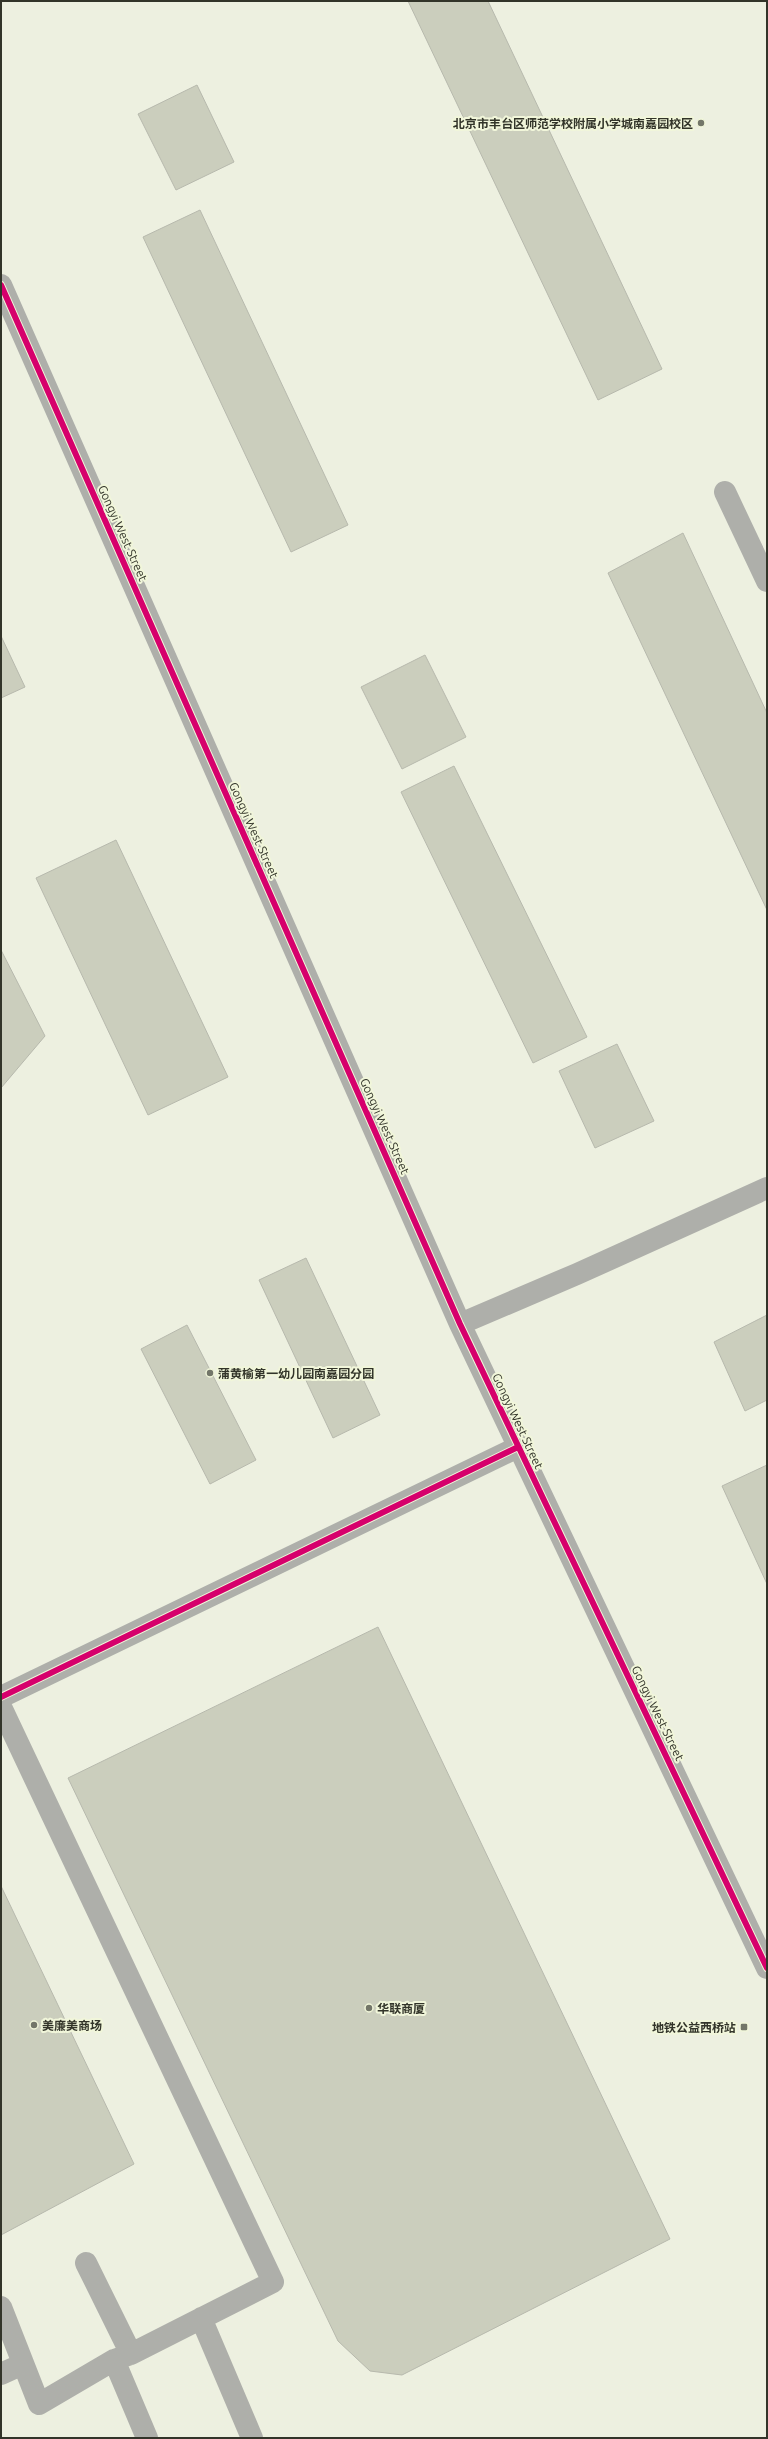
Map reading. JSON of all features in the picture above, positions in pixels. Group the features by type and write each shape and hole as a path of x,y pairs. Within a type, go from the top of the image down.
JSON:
{"street":[{"name":"Gongyi West Street","path":"1,285 460,1324 767,1968"},
{"path":"725,492 767,581"},
{"path":"460,1324 578,1274 767,1188"},
{"path":"1,1697 518,1447"},
{"path":"1,1707 273,2282 122,2357 39,2404 1,2307"},
{"path":"86,2263 122,2357 147,2438"},
{"path":"201,2318 252,2438"},
{"path":"1,2374 23,2364"}],"building":[{"path":"408,1 488,1 662,369 598,400"},
{"path":"197,85 234,162 176,190 138,114"},
{"path":"200,210 348,525 291,552 143,237"},
{"path":"683,533 767,713 767,910 608,573"},
{"path":"1,636 25,687 1,698"},
{"path":"425,655 466,737 402,769 361,687"},
{"path":"454,766 587,1037 533,1063 401,792"},
{"path":"116,840 228,1077 148,1115 36,878"},
{"path":"1,950 45,1036 1,1088"},
{"path":"617,1044 654,1121 595,1148 559,1071"},
{"path":"306,1258 380,1415 333,1438 259,1280"},
{"path":"767,1315 767,1400 745,1411 714,1342"},
{"path":"187,1325 256,1460 210,1484 141,1349"},
{"path":"767,1465 767,1584 722,1486"},
{"name":"华联商厦","path":"378,1627 670,2239 402,2375 370,2371 338,2341 68,1778"},
{"name":"美廉美商场","path":"1,1886 134,2164 1,2235"}],"cycle path":[{"path":"1,285 460,1324 767,1968"},
{"path":"1,1697 518,1447"}],"place":[{"name":"北京市丰台区师范学校附属小学城南嘉园校区","path":"701,123"},
{"name":"蒲黄榆第一幼儿园南嘉园分园","path":"210,1373"},
{"name":"华联商厦","path":"369,2008"},
{"name":"美廉美商场","path":"34,2025"},
{"name":"地铁公益西桥站","path":"744,2027"}]}
